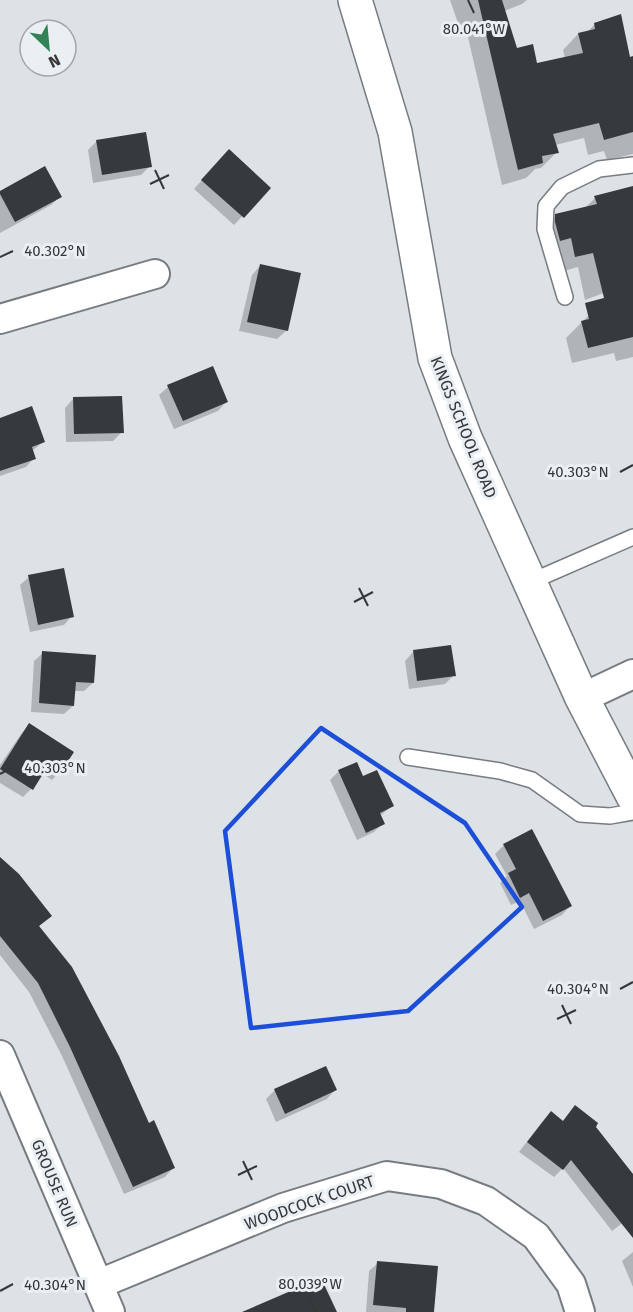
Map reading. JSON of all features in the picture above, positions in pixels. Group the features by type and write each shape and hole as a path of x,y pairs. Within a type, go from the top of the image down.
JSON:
{"street":[{"name":"KINGS SCHOOL ROAD","path":"355,0 395,132 435,358 465,438 582,698 633,796"},
{"path":"0,319 155,274"},
{"path":"582,698 633,674"},
{"name":"GROUSE RUN","path":"0,1055 110,1312"},
{"name":"WOODCOCK COURT","path":"99,1284 283,1208 387,1176 441,1184 486,1201 536,1236 571,1284 580,1312"}],"lane":[{"path":"565,297 545,229 546,206 562,187 598,169 633,165"},
{"path":"530,582 633,537"},
{"path":"408,757 500,771 532,780 580,814 610,816 633,812"}],"highlighted area":[{"path":"321,728 465,823 522,907 408,1011 251,1028 225,831"}],"building":[{"path":"478,0 502,0 517,48 533,44 537,63 583,53 578,33 595,29 594,23 621,14 630,57 633,56 633,132 604,140 599,123 553,134 559,153 542,156 543,163 518,170"},
{"path":"146,132 152,167 102,175 96,140"},
{"path":"229,149 271,188 244,218 201,180"},
{"path":"45,166 62,197 15,222 0,191"},
{"path":"633,186 633,337 588,348 581,321 589,319 585,303 604,298 593,253 575,257 571,238 560,241 555,214 597,204 594,196"},
{"path":"260,264 301,273 288,331 247,322"},
{"path":"213,366 228,402 183,421 167,385"},
{"path":"122,396 124,433 74,434 73,397"},
{"path":"32,406 45,442 32,447 36,459 0,471 0,418"},
{"path":"64,568 74,617 38,625 28,575"},
{"path":"451,645 456,676 417,681 413,650"},
{"path":"42,651 96,655 94,683 76,682 74,706 39,703"},
{"path":"29,723 74,752 61,772 49,764 33,790 0,769"},
{"path":"357,762 363,776 377,770 394,806 380,813 385,824 366,833 338,770"},
{"path":"532,829 572,906 543,921 529,893 520,898 508,873 516,869 503,844"},
{"path":"0,857 19,874 52,916 39,926 72,967 119,1056 149,1123 154,1120 175,1168 133,1187 70,1047 38,983 0,936"},
{"path":"326,1066 337,1090 285,1114 274,1089"},
{"path":"575,1105 598,1123 596,1127 633,1174 633,1238 571,1160 563,1170 527,1142 551,1111 563,1121"},
{"path":"377,1261 438,1266 434,1312 406,1312 406,1308 373,1305"},
{"path":"321,1278 337,1312 242,1312"}]}
